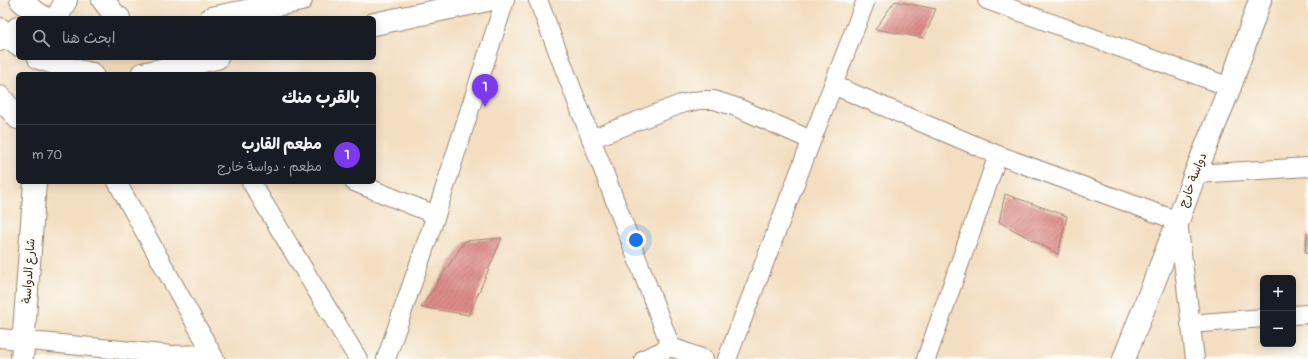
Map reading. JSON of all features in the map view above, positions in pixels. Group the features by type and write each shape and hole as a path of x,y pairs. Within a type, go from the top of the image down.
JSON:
{"street":[{"path":"58,16 66,0"},
{"path":"103,0 116,16"},
{"path":"221,16 300,0"},
{"path":"376,24 488,0"},
{"path":"386,359 436,215 505,0"},
{"path":"538,0 671,347"},
{"path":"727,359 866,0"},
{"path":"987,0 1230,87"},
{"name":"دواسة خارج","path":"1124,359 1230,87 1260,0"},
{"path":"34,72 38,60"},
{"path":"44,60 83,72"},
{"path":"151,72 208,60"},
{"path":"833,85 998,155 1178,221 1195,359"},
{"path":"0,97 16,116"},
{"path":"591,139 681,104 700,100 714,100 736,107 812,140"},
{"path":"926,359 998,155"},
{"path":"1195,174 1308,168"},
{"name":"شارع الدواسة","path":"23,350 35,184"},
{"path":"0,338 23,350 172,357 214,356 118,184"},
{"path":"252,184 358,359"},
{"path":"359,184 436,215"},
{"path":"1296,315 1308,314"},
{"path":"1190,324 1260,318"},
{"path":"644,359 671,347 704,359"}],"building":[{"path":"895,1 936,9 924,38 875,29"},
{"path":"1005,194 1067,216 1058,254 999,222"},
{"path":"1307,233 1308,253 1305,253"},
{"path":"502,238 469,315 421,307 465,241"}],"place":[{"name":"مطعم القارب","path":"485,107"}]}
